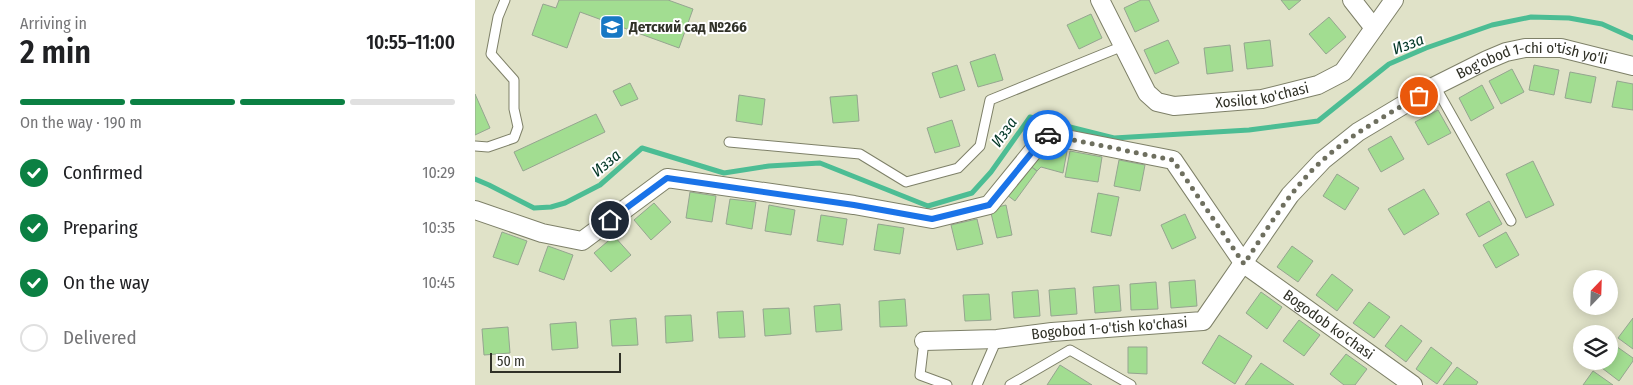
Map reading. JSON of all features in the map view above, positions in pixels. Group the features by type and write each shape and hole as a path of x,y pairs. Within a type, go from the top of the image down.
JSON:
{"street":[{"name":"Xosilot ko'chasi","path":"1100,0 1147,93 1157,102 1174,106 1262,99 1318,85 1343,72 1394,0"},
{"path":"1352,0 1374,28"},
{"name":"Bog'obod 1-chi o'tish yo'li","path":"1290,195 1323,160 1359,132 1435,86 1506,52 1525,48 1561,48 1633,66"},
{"path":"475,210 542,234 581,241 667,178 854,205 932,219 989,205 1046,135 1173,160 1244,264"},
{"name":"Bogobod 1-o'tish ko'chasi","path":"924,341 997,339 1052,332 1203,321 1290,195"},
{"name":"Bogodob ko'chasi","path":"1244,264 1413,385"}],"lane":[{"path":"475,146 488,147 514,138 518,128 514,80 491,54 498,17 505,0"},
{"path":"729,142 860,154 906,182 958,168 980,146 990,100 1123,46"},
{"path":"1435,86 1511,221"},
{"path":"977,385 997,339"},
{"path":"924,341 920,375 947,385"},
{"path":"1010,385 1070,350 1131,385"}],"building":[{"path":"559,0 668,0 693,9 679,48 580,12 567,48 532,35 543,4 556,8"},
{"path":"1141,0 1149,0 1159,21 1135,32 1124,8"},
{"path":"1281,0 1301,0 1289,10"},
{"path":"1091,14 1102,38 1079,49 1067,25"},
{"path":"1329,17 1346,37 1326,54 1309,34"},
{"path":"1168,40 1179,63 1155,74 1144,50"},
{"path":"1270,40 1273,66 1247,69 1244,43"},
{"path":"1230,45 1233,71 1207,74 1204,48"},
{"path":"995,54 1003,80 978,87 970,62"},
{"path":"957,65 965,90 940,98 932,73"},
{"path":"1534,65 1559,70 1554,95 1529,90"},
{"path":"1512,69 1524,92 1501,104 1489,81"},
{"path":"1570,72 1596,77 1591,103 1565,98"},
{"path":"1617,81 1633,84 1633,110 1612,107"},
{"path":"630,83 638,99 621,106 613,91"},
{"path":"1482,85 1494,108 1471,121 1459,98"},
{"path":"475,94 490,128 475,135"},
{"path":"739,95 765,99 762,125 736,121"},
{"path":"857,95 859,121 833,123 830,97"},
{"path":"1438,110 1451,133 1428,145 1415,122"},
{"path":"596,114 605,132 523,171 514,152"},
{"path":"952,120 960,146 935,153 927,128"},
{"path":"1391,136 1404,159 1381,172 1368,149"},
{"path":"1044,144 1067,151 1063,173 1041,167 1037,171 1029,165"},
{"path":"1070,151 1102,157 1098,182 1065,177"},
{"path":"1119,160 1145,165 1140,191 1114,186"},
{"path":"1533,161 1554,205 1526,218 1506,174"},
{"path":"1029,165 1037,171 1015,201 1007,195"},
{"path":"1337,174 1359,188 1345,210 1323,196"},
{"path":"1424,189 1439,214 1404,235 1388,209"},
{"path":"690,192 716,196 712,222 686,218"},
{"path":"1098,193 1119,197 1111,236 1091,232"},
{"path":"730,199 756,202 752,229 726,224"},
{"path":"1489,201 1502,224 1479,237 1466,214"},
{"path":"654,203 671,222 651,240 634,220"},
{"path":"769,205 795,210 791,235 765,231"},
{"path":"1006,205 1012,235 997,238 990,209"},
{"path":"1185,214 1196,238 1172,249 1161,225"},
{"path":"821,215 847,219 843,245 817,241"},
{"path":"977,219 983,244 957,250 951,225"},
{"path":"878,224 904,228 900,254 874,250"},
{"path":"502,232 527,241 518,265 493,257"},
{"path":"1506,232 1519,255 1496,268 1483,245"},
{"path":"614,236 631,255 611,272 594,253"},
{"path":"548,246 573,255 564,280 539,271"},
{"path":"1292,246 1313,261 1298,282 1277,267"},
{"path":"1332,274 1353,290 1337,311 1316,295"},
{"path":"1195,280 1197,306 1171,308 1169,282"},
{"path":"1156,282 1158,309 1131,310 1130,284"},
{"path":"1119,285 1121,311 1095,313 1093,287"},
{"path":"1075,288 1077,314 1051,316 1049,290"},
{"path":"1038,290 1040,316 1014,318 1012,292"},
{"path":"1261,292 1282,307 1267,329 1246,313"},
{"path":"989,294 991,320 965,321 963,295"},
{"path":"905,299 907,326 880,327 879,301"},
{"path":"1369,302 1390,317 1374,338 1353,323"},
{"path":"840,304 842,330 816,332 814,306"},
{"path":"789,308 791,334 765,336 763,309"},
{"path":"743,311 745,337 719,338 717,312"},
{"path":"691,315 693,341 666,343 665,316"},
{"path":"636,318 638,345 612,346 610,320"},
{"path":"1633,318 1633,349 1618,338"},
{"path":"1299,320 1320,335 1304,356 1283,341"},
{"path":"576,322 578,348 552,350 550,324"},
{"path":"1401,325 1422,341 1406,362 1385,346"},
{"path":"508,327 510,353 484,355 482,329"},
{"path":"1219,335 1252,356 1235,384 1202,363"},
{"path":"1128,347 1147,347 1147,374 1128,373"},
{"path":"1431,347 1452,363 1437,384 1416,369"},
{"path":"1618,348 1633,358 1633,361 1619,381 1605,370 1618,370"},
{"path":"1346,354 1367,369 1355,385 1344,385 1330,374"},
{"path":"1261,363 1294,385 1245,385"},
{"path":"1060,365 1092,385 1047,385"},
{"path":"1457,367 1478,382 1476,385 1443,385"},
{"path":"1593,371 1613,385 1583,385"}],"waterway":[{"name":"Изза","path":"475,179 534,208 551,207 565,203 600,185 642,148 724,173 769,166 820,163 928,206 972,193 991,172 1030,117 1114,138 1249,130 1318,121 1389,64 1426,48 1492,25 1531,17 1569,18 1602,24 1633,38"}],"way so far":[{"path":"1048,135 1173,160 1244,264 1290,195 1323,160 1359,132 1419,96"}],"place":[{"name":"Детский сад №266","path":"612,27"}],"route":[{"path":"610,220 667,178 854,205 932,219 989,205 1046,135 1048,135"}]}
